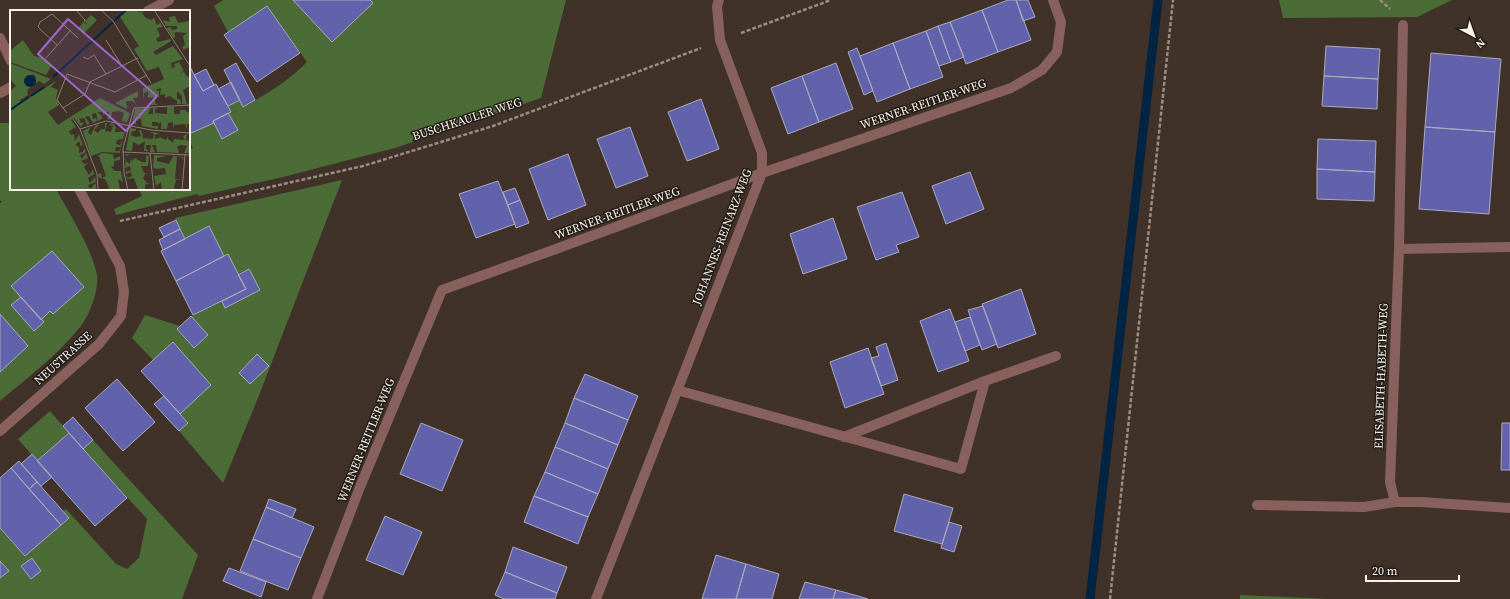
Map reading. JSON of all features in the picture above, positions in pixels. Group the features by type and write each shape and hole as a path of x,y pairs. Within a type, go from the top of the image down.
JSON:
{"street":[{"path":"150,10 169,0"},
{"name":"JOHANNES-REINARZ-WEG","path":"596,599 762,173 762,153 720,40 717,6 719,0"},
{"name":"WERNER-REITLER-WEG","path":"317,599 360,487 442,290 762,173 1011,88 1042,70 1057,52 1062,22 1054,0"},
{"name":"ELISABETH-HABETH-WEG","path":"1395,502 1390,482 1399,249 1403,25"},
{"path":"0,38 10,59"},
{"path":"0,92 10,87"},
{"name":"NEUSTRASSE","path":"0,431 99,344 121,316 124,292 120,266 80,190"},
{"path":"1399,249 1510,247"},
{"path":"844,437 985,381 1056,356"},
{"path":"678,390 961,469 985,381"},
{"path":"1257,505 1364,507 1395,502 1421,502 1510,508"}],"path":[{"name":"BUSCHKAULER WEG","path":"99,226 371,164 493,126 720,40 831,0"},
{"path":"1110,599 1173,0"}],"green space":[{"path":"223,0 566,0 541,98 395,148 283,177 199,196 197,194 116,215 114,209 142,196 139,190 190,190 190,150 193,148 190,142 190,134 214,123 222,138 237,130 228,113 228,106 240,100 244,107 285,81 307,62 267,6 228,32 214,6"},
{"path":"1279,0 1452,0 1417,17 1283,18"},
{"path":"0,123 10,123 10,190 57,190 90,254 97,275 97,288 88,315 72,337 0,401 0,203 2,202 0,200"},
{"path":"342,180 258,398 223,483 179,431 188,422 180,414 211,385 173,343 153,360 132,338 145,315 180,326 177,329 194,348 208,335 191,316 222,301 225,307 259,290 249,269 238,274 224,256 209,227 185,239 175,218"},
{"path":"50,411 69,433 37,461 18,439"},
{"path":"93,440 198,555 182,599 0,599 0,578 8,571 0,561 0,528 25,556 68,518 63,511 66,509 116,564 127,569 139,558 147,519 83,449"},
{"path":"1240,595 1329,599 1240,599"}],"building":[{"path":"293,0 370,0 373,3 332,42"},
{"path":"1008,0 1016,0 1031,40 998,52 982,10"},
{"path":"1016,0 1028,0 1035,17 1023,21"},
{"path":"267,6 300,53 257,82 224,35"},
{"path":"982,10 998,52 966,64 950,22"},
{"path":"950,22 964,57 951,62 938,26"},
{"path":"938,26 951,62 939,66 926,31"},
{"path":"926,31 943,77 910,89 893,43"},
{"path":"893,43 910,89 877,102 860,56"},
{"path":"1326,46 1380,49 1378,79 1324,76"},
{"path":"857,48 873,91 864,95 848,52"},
{"path":"1431,53 1501,59 1495,132 1425,127"},
{"path":"236,63 255,100 243,107 224,70"},
{"path":"836,63 853,109 819,122 802,76"},
{"path":"190,67 203,91 216,84 231,112 213,121 214,123 190,134"},
{"path":"206,69 214,85 203,91 194,75"},
{"path":"802,76 819,122 788,134 771,88"},
{"path":"1324,76 1378,79 1377,109 1322,106"},
{"path":"231,82 240,100 228,106 218,89"},
{"path":"701,99 719,149 687,161 668,112"},
{"path":"228,113 238,130 222,139 213,121"},
{"path":"630,127 648,176 616,188 597,139"},
{"path":"1425,127 1495,132 1489,214 1419,209"},
{"path":"1318,139 1376,141 1375,172 1317,169"},
{"path":"568,154 586,205 548,220 529,169"},
{"path":"1317,169 1375,172 1374,201 1317,199"},
{"path":"970,172 984,209 946,224 932,186"},
{"path":"498,181 515,224 476,238 459,194"},
{"path":"515,188 520,200 508,205 503,192"},
{"path":"902,192 919,237 896,245 899,252 876,260 857,207"},
{"path":"520,200 529,223 516,228 508,205"},
{"path":"833,218 847,259 803,274 790,234"},
{"path":"176,220 180,229 164,237 159,228"},
{"path":"209,226 224,256 176,281 161,251"},
{"path":"180,229 185,239 163,250 159,240"},
{"path":"52,251 84,287 53,314 50,311 41,320 11,286"},
{"path":"228,254 246,289 193,315 176,281"},
{"path":"249,269 260,290 225,308 222,301 246,289 238,275"},
{"path":"1021,289 1036,334 998,348 982,304"},
{"path":"21,297 44,322 34,331 11,305"},
{"path":"983,306 997,344 982,350 968,310"},
{"path":"950,309 969,361 938,372 920,321"},
{"path":"0,314 28,346 0,372"},
{"path":"191,316 208,335 194,348 177,329"},
{"path":"970,317 980,345 965,351 955,322"},
{"path":"173,342 211,385 180,414 141,371"},
{"path":"886,343 898,380 881,386 871,358 879,356 876,347"},
{"path":"868,348 884,394 845,408 830,362"},
{"path":"257,354 269,366 250,384 239,373"},
{"path":"585,374 638,396 628,420 574,398"},
{"path":"117,379 155,422 123,451 85,408"},
{"path":"164,396 188,423 179,431 154,404"},
{"path":"574,398 628,420 618,445 565,423"},
{"path":"73,417 93,440 83,449 63,426"},
{"path":"421,423 463,440 442,491 400,474"},
{"path":"565,423 618,445 608,469 555,447"},
{"path":"1502,423 1510,423 1510,470 1501,470"},
{"path":"69,433 127,498 95,526 37,461"},
{"path":"555,447 608,469 598,494 545,472"},
{"path":"32,454 52,477 41,486 21,464"},
{"path":"19,461 37,482 29,489 11,468"},
{"path":"11,468 61,525 25,556 0,528 0,478"},
{"path":"545,472 598,494 588,517 534,496"},
{"path":"37,482 69,518 61,525 29,489"},
{"path":"904,494 953,508 942,544 894,531"},
{"path":"534,496 588,517 578,544 524,522"},
{"path":"269,499 296,509 292,518 266,507"},
{"path":"266,507 314,527 301,558 253,539"},
{"path":"385,516 422,532 403,575 366,560"},
{"path":"949,522 962,526 954,552 941,548"},
{"path":"253,539 301,558 288,590 240,571"},
{"path":"513,547 567,567 557,593 505,572"},
{"path":"716,555 746,564 736,599 702,599"},
{"path":"32,558 41,571 31,579 21,566"},
{"path":"0,561 9,571 0,578"},
{"path":"746,564 779,574 772,599 736,599"},
{"path":"229,568 266,582 261,597 223,581"},
{"path":"505,572 557,593 555,599 504,599 495,595"},
{"path":"805,582 836,590 833,599 799,599"},
{"path":"836,590 858,596 868,599 833,599"}],"waterway":[{"path":"1090,599 1158,0"}]}
